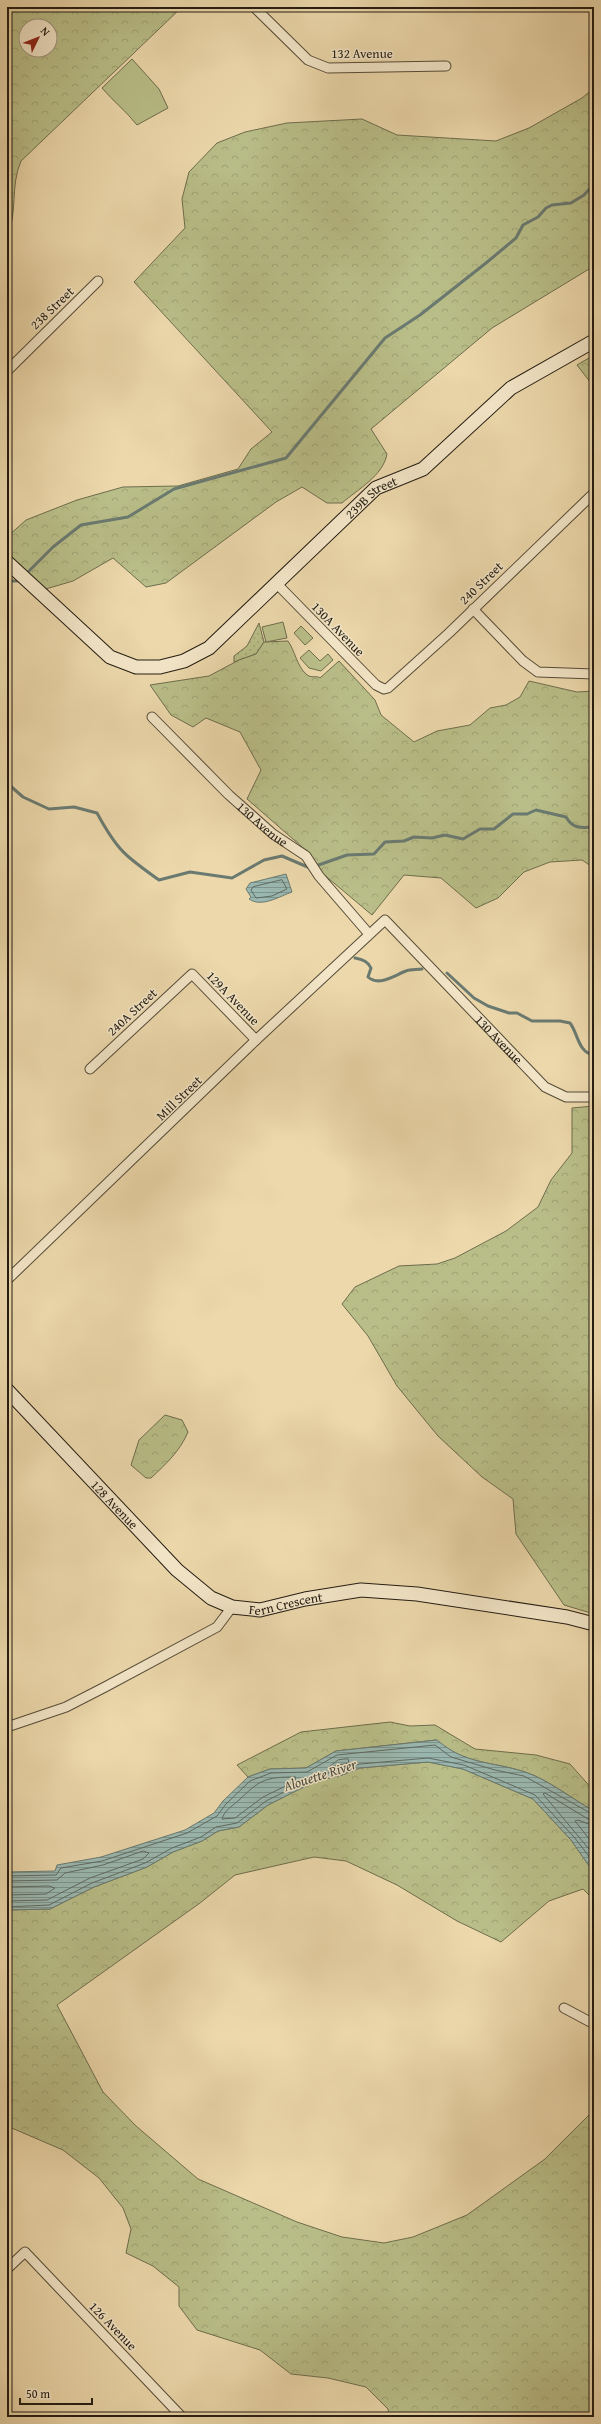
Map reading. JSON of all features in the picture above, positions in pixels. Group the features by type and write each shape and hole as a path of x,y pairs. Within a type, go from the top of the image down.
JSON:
{"street":[{"name":"132 Avenue","path":"254,7 308,60 328,68 446,66"},
{"name":"238 Street","path":"7,371 98,282"},
{"name":"239B Street","path":"7,562 110,657 136,667 160,667 184,661 209,648 376,488 422,469 511,388 594,341"},
{"name":"240 Street","path":"384,689 397,682 594,493"},
{"name":"130A Avenue","path":"276,584 376,685 384,689"},
{"path":"473,609 523,661 538,672 594,674"},
{"name":"130 Avenue","path":"152,717 229,795 273,834 302,852 310,860 318,876 369,934 386,920 545,1087 566,1097 594,1097"},
{"name":"Mill Street","path":"7,1280 256,1040 369,934"},
{"name":"129A Avenue","path":"192,974 256,1040"},
{"name":"240A Street","path":"90,1069 192,974"},
{"name":"128 Avenue","path":"7,1390 177,1570 211,1598 232,1607"},
{"name":"Fern Crescent","path":"7,1727 66,1707 217,1628 232,1607 260,1610 305,1599 361,1590 417,1594 594,1624"},
{"path":"564,2008 594,2024"},
{"name":"126 Avenue","path":"7,2270 25,2252 182,2417"}],"green space":[{"path":"7,7 182,7 21,161 16,180 10,228 7,237"},
{"path":"132,59 159,89 168,108 137,125 102,88"},
{"path":"594,88 594,266 492,328 371,429 387,454 381,469 369,482 342,503 327,503 302,487 276,502 166,583 146,587 113,558 73,581 39,591 7,562 7,537 26,520 77,500 123,487 178,486 238,469 251,449 272,432 134,282 185,228 182,199 189,172 217,143 245,132 287,123 362,119 397,135 496,141 529,128 582,98"},
{"path":"594,355 594,387 577,365"},
{"path":"283,622 287,638 266,642 262,627"},
{"path":"259,623 264,642 256,654 234,662 234,656 247,646"},
{"path":"301,626 313,638 305,645 294,633"},
{"path":"288,641 300,667 310,676 320,678 339,661 375,700 381,715 414,742 437,731 470,725 490,708 506,705 520,697 529,681 577,692 594,691 594,868 582,860 550,862 524,872 498,898 476,908 441,878 404,875 372,915 322,873 309,853 247,799 261,770 240,732 206,718 193,727 171,715 150,685 209,676 239,660 256,654 264,642"},
{"path":"309,650 320,661 328,654 333,660 321,671 309,668 300,658"},
{"path":"594,1106 594,1614 564,1605 516,1534 513,1499 482,1477 438,1436 397,1386 368,1336 342,1304 355,1287 399,1266 437,1264 455,1258 506,1231 538,1207 551,1180 572,1153 572,1108"},
{"path":"165,1415 182,1420 188,1432 177,1451 167,1462 151,1478 146,1478 131,1465 139,1440"},
{"path":"390,1722 410,1726 435,1725 475,1749 536,1755 570,1764 594,1791 594,1811 534,1775 513,1768 468,1758 447,1748 436,1740 336,1751 306,1768 270,1769 248,1777 237,1765 301,1732"},
{"path":"428,1762 463,1769 533,1799 571,1840 594,1872 594,1900 583,1889 549,1901 501,1942 457,1921 397,1885 346,1861 314,1857 235,1875 200,1903 57,2005 103,2092 136,2126 198,2179 297,2222 342,2237 384,2243 413,2237 467,2215 545,2159 594,2110 594,2417 389,2417 388,2409 366,2387 328,2378 291,2374 260,2350 197,2330 179,2306 179,2287 153,2266 126,2253 131,2229 123,2208 99,2178 63,2150 7,2126 7,1910 50,1909 94,1887 147,1867 173,1852 202,1841 218,1831 239,1827 268,1805 315,1781 342,1775 360,1768"}],"water":[{"path":"286,874 292,892 265,902 249,899 251,897 246,889 250,883"},
{"name":"Alouette River","path":"437,1740 458,1754 469,1758 513,1768 534,1775 594,1811 594,1873 571,1840 533,1799 463,1769 428,1762 360,1768 342,1775 316,1781 268,1805 239,1827 218,1831 202,1841 173,1852 147,1867 94,1887 50,1909 7,1910 7,1872 55,1871 57,1865 101,1857 185,1830 214,1813 223,1801 248,1777 270,1769 306,1768 336,1751"}],"waterway":[{"path":"29,571 53,547 81,525 128,517 174,489 286,458 385,338 420,315 486,263 516,238 523,225 538,217 546,208 552,205 571,203 584,195 594,184"},
{"path":"7,581 17,581"},
{"path":"7,783 23,797 49,809 74,807 97,813 116,844 138,865 159,880 190,872 232,878 264,860 282,856 310,868 347,855 374,854 385,842 404,841 414,837 432,838 445,835 463,839 480,829 494,829 513,814 527,814 536,810 566,817 572,824 578,827 594,827"},
{"path":"355,958 368,964 371,968 368,977 377,981 382,981 408,970 422,969"},
{"path":"447,973 474,998 488,1006 509,1013 517,1013 532,1021 560,1021 570,1023 581,1047 585,1051 594,1055"}]}
